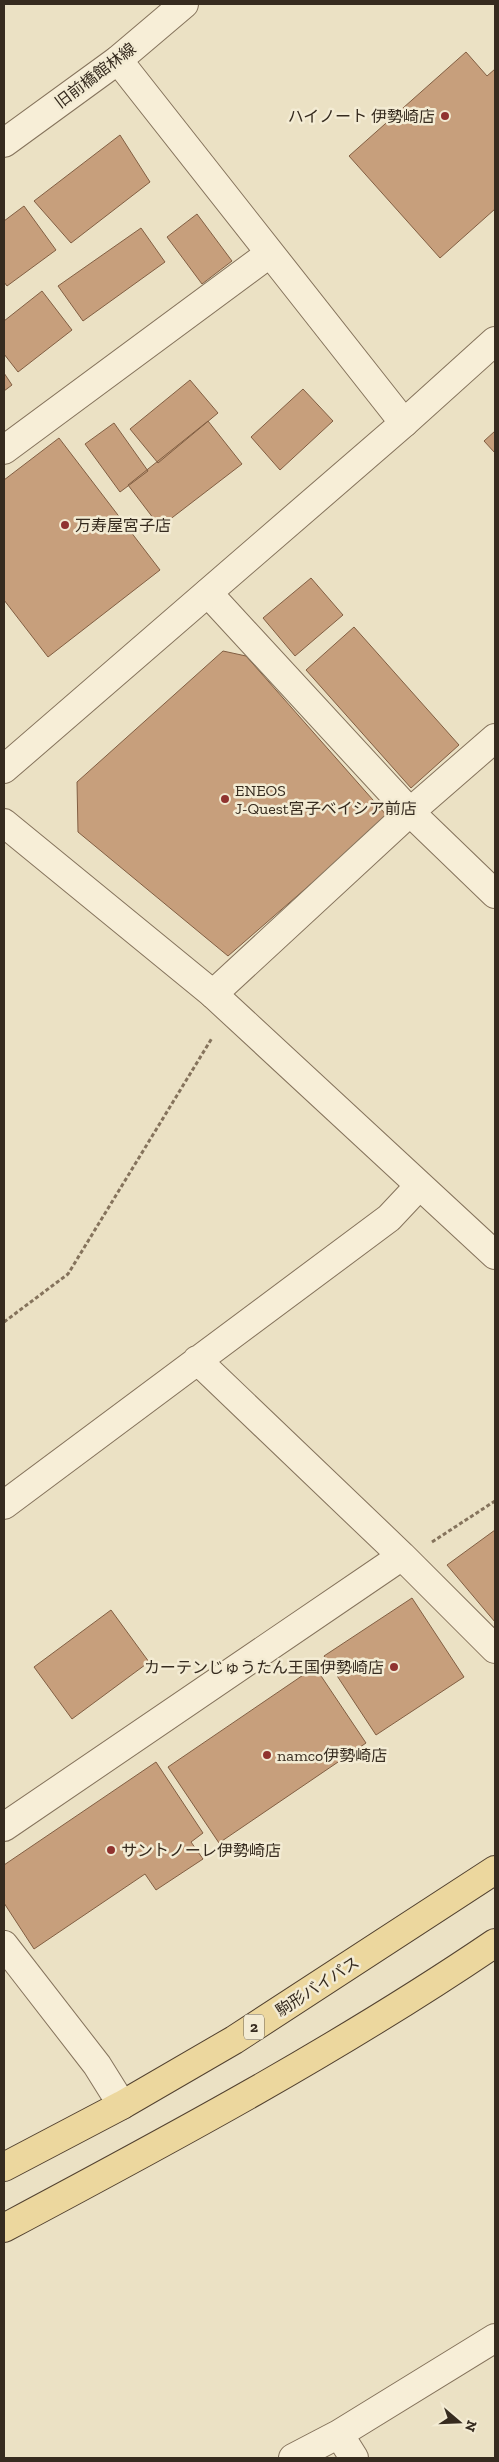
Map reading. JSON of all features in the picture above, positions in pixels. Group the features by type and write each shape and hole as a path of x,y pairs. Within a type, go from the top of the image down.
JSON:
{"main road":[{"name":"駒形バイパス","path":"4,2167 122,2105 234,2040 495,1870"},
{"path":"4,2228 146,2152 341,2040 495,1943"}],"street":[{"name":"旧前橋館林線","path":"4,143 118,60 184,4"},
{"path":"118,60 404,423"},
{"path":"4,450 269,254"},
{"path":"4,769 404,423 495,341"},
{"path":"208,592 410,812 495,894"},
{"path":"221,1002 410,812 495,738"},
{"path":"4,823 221,1002 495,1255"},
{"path":"4,1505 389,1218 419,1186"},
{"path":"197,1360 402,1556 495,1649"},
{"path":"4,1827 402,1556"},
{"path":"4,1945 97,2065 122,2105"},
{"path":"293,2458 338,2434 495,2338"},
{"path":"338,2434 354,2458"}],"path":[{"path":"4,1322 68,1274 221,1002"},
{"path":"402,1556 422,1549 495,1501"}],"building":[{"name":"ハイノート 伊勢崎店","path":"466,52 487,76 495,69 495,209 440,258 349,156"},
{"path":"120,135 150,182 71,243 34,201"},
{"path":"24,206 56,250 7,286 4,282 4,221"},
{"path":"197,214 232,261 202,284 167,237"},
{"path":"141,228 165,262 83,321 58,286"},
{"path":"42,291 72,330 18,372 4,354 4,321"},
{"path":"4,373 12,385 4,391"},
{"path":"190,380 218,413 158,463 130,429"},
{"path":"303,389 333,421 280,470 251,437"},
{"path":"208,421 242,464 160,527 128,485"},
{"path":"114,423 148,471 120,492 85,444"},
{"path":"495,431 495,453 484,441"},
{"name":"万寿屋宮子店","path":"59,438 160,570 48,657 4,600 4,480"},
{"path":"311,578 343,615 295,656 263,618"},
{"path":"354,627 459,745 411,788 306,670"},
{"name":"ENEOS J-Quest宮子ベイシア前店","path":"223,651 246,656 388,817 228,956 78,832 77,782"},
{"path":"495,1530 495,1622 447,1565"},
{"name":"カーテンじゅうたん王国伊勢崎店","path":"412,1598 464,1677 376,1735 324,1656"},
{"path":"111,1610 149,1662 72,1719 34,1667"},
{"name":"namco伊勢崎店","path":"315,1667 366,1743 219,1843 168,1767"},
{"name":"サントノーレ伊勢崎店","path":"156,1762 203,1833 191,1842 203,1859 156,1890 145,1874 34,1949 4,1903 4,1865"}],"place":[{"name":"ハイノート 伊勢崎店","path":"445,116"},
{"name":"万寿屋宮子店","path":"65,525"},
{"name":"ENEOS J-Quest宮子ベイシア前店","path":"225,799"},
{"name":"カーテンじゅうたん王国伊勢崎店","path":"394,1667"},
{"name":"namco伊勢崎店","path":"267,1755"},
{"name":"サントノーレ伊勢崎店","path":"111,1850"}]}
